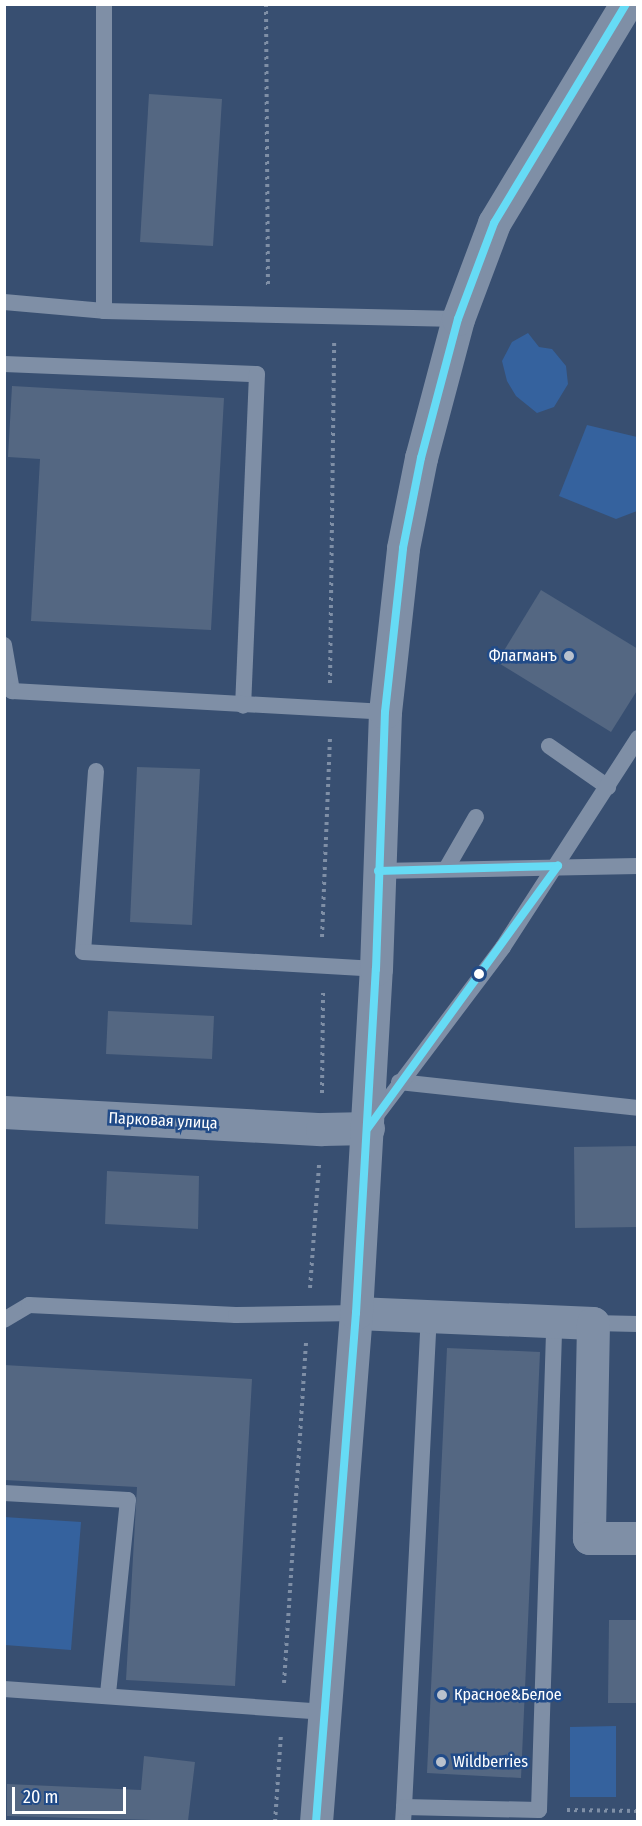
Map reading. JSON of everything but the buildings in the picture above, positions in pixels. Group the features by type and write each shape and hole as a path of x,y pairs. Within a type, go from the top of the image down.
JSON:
{"street":[{"path":"316,1821 322,1712 356,1313 368,1128 385,712 403,548 421,458 458,319 494,223 626,4"},
{"name":"Парковая улица","path":"4,1112 322,1129 368,1128"},
{"path":"356,1313 593,1323 589,1538 638,1538"}],"lane":[{"path":"104,4 104,311"},
{"path":"4,302 104,311 458,319"},
{"path":"4,364 257,374 243,706"},
{"path":"4,645 12,691 243,706 385,712"},
{"path":"368,1128 399,1082 503,947 558,866 638,738"},
{"path":"549,746 608,787"},
{"path":"96,771 83,952 376,969"},
{"path":"446,869 476,817"},
{"path":"378,871 638,866"},
{"path":"399,1082 638,1108"},
{"path":"4,1320 29,1305 307,1315 356,1313"},
{"path":"429,1316 404,1814 539,1810 554,1322"},
{"path":"593,1323 638,1324"},
{"path":"4,1493 128,1500 108,1694"},
{"path":"4,1689 108,1694 322,1712"}],"path":[{"path":"266,4 268,314"},
{"path":"275,1821 307,1315 322,1129"},
{"path":"539,1810 638,1811"}],"shaded area":[{"path":"528,333 539,347 552,349 566,366 568,384 554,407 537,413 516,396 507,381 502,361 512,342"},
{"path":"587,425 637,437 637,511 616,519 559,496"},
{"path":"4,1517 81,1522 71,1650 5,1645"},
{"path":"616,1726 616,1797 570,1797 570,1727"}],"transit line":[{"path":"316,1822 356,1313 376,969 385,712 403,548 421,458 458,319 494,223 626,4"},
{"path":"378,871 558,866"},
{"path":"368,1128 558,866"}],"place":[{"name":"Флагманъ","path":"569,656"},
{"name":"Красное&Белое","path":"442,1695"},
{"name":"Wildberries","path":"441,1762"}]}
